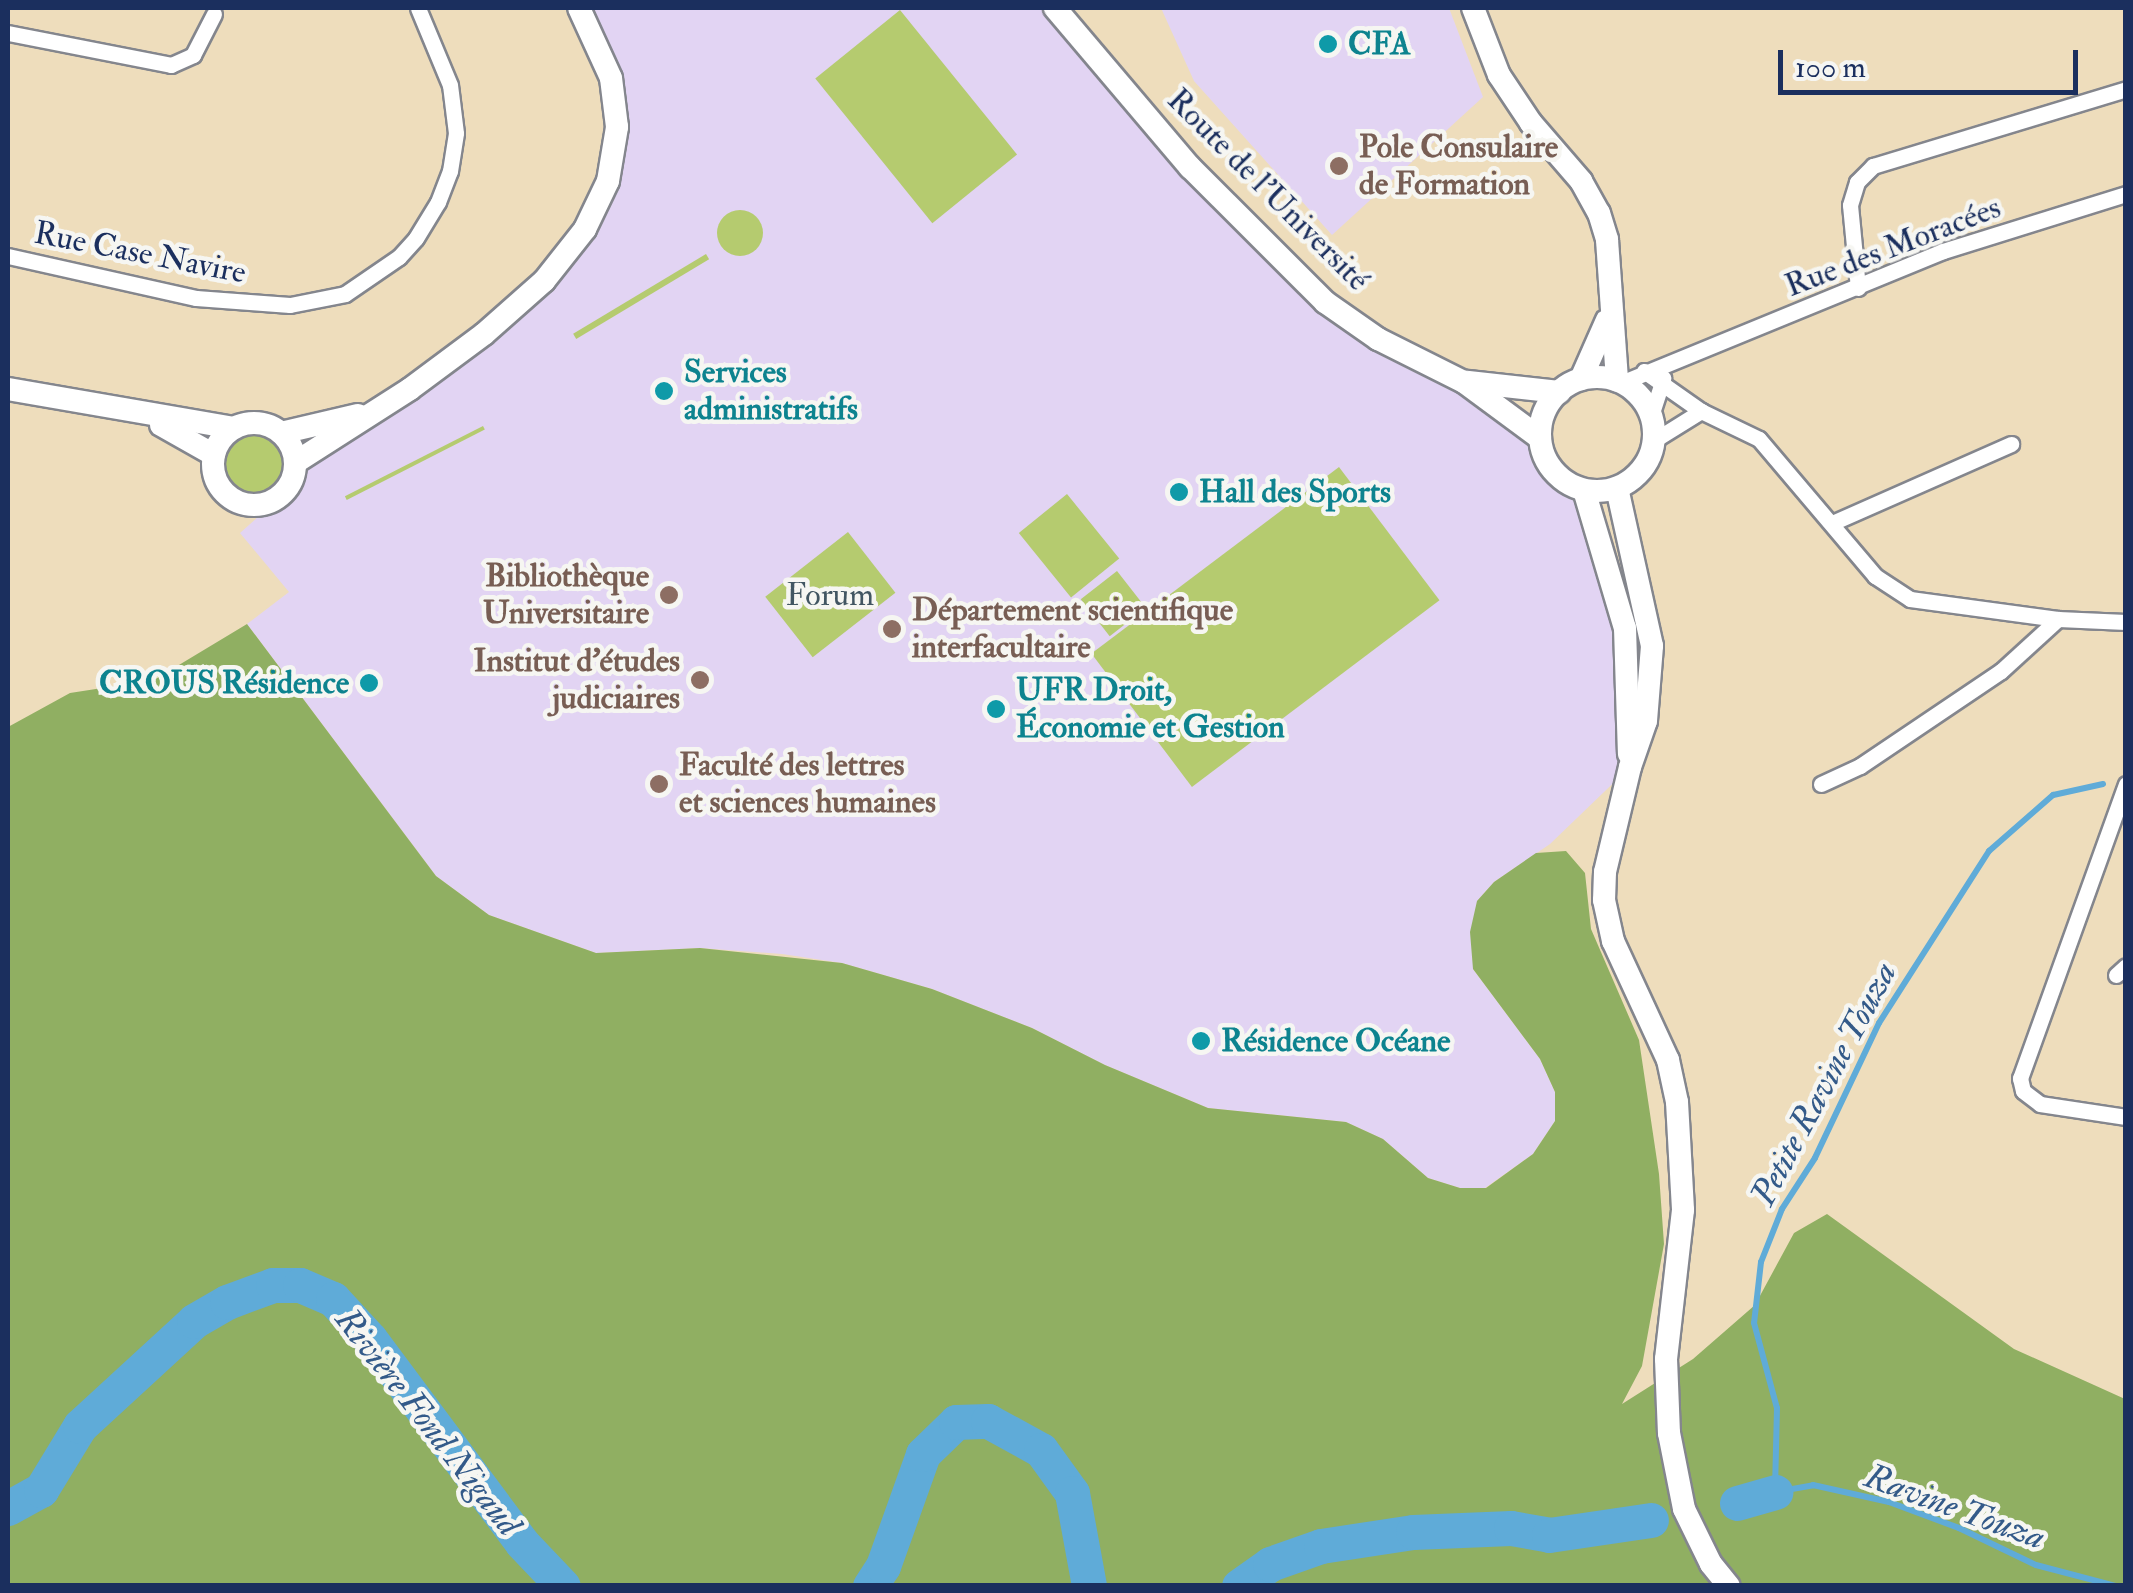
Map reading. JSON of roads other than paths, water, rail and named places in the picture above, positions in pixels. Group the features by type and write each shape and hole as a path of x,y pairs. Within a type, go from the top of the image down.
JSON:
{"main road":[{"path":"130,413 181,432 214,454 221,488 250,506 270,502 286,492 296,462 435,372 526,300 566,256 600,203 613,159 615,101 602,51 579,8"},
{"name":"Route de l'Université","path":"1055,8 1190,167 1325,302 1378,339 1464,382 1540,438"},
{"path":"1473,8 1499,75 1531,123 1581,180 1598,213 1607,240 1609,316 1619,382"},
{"path":"1581,379 1609,316"},
{"path":"1581,379 1619,382 1641,399 1652,416 1653,441 1642,470 1616,488 1584,490 1551,468 1540,438 1544,413 1558,392 1581,379"},
{"name":"Route de l'Université","path":"1464,382 1558,392"},
{"path":"8,389 234,428 263,424 281,433 296,462"},
{"path":"281,433 371,412"},
{"path":"214,454 234,428"},
{"path":"1616,488 1652,646 1646,721 1630,768 1605,872 1604,900 1613,941 1668,1060 1678,1102 1683,1210 1666,1359 1669,1434 1684,1509 1711,1564 1729,1586"},
{"path":"1584,490 1625,628 1630,768"}],"street":[{"name":"Rue Case Navire","path":"8,256 196,298 290,305 332,298 359,285 399,258 416,238 438,202 450,171 456,133 450,85 418,8"},
{"path":"8,33 170,65 193,55 214,14"},
{"path":"1858,288 1850,206 1857,182 1874,166 2126,89"},
{"name":"Rue des Moracées","path":"1619,382 1943,251 2126,194"},
{"path":"1652,416 1660,383 1681,355"},
{"path":"1644,371 1701,411 1759,440 1875,576 1910,599 2058,619 2126,622"},
{"path":"1653,441 1701,411"},
{"path":"1832,523 2011,444"},
{"path":"1821,784 1860,766 2001,671 2058,619"},
{"path":"2126,784 2020,1078 2022,1091 2040,1104 2126,1117"}],"waterway":[{"name":"Petite Ravine Touza","path":"2103,784 2053,795 1989,851 1879,1023 1815,1158 1782,1209 1761,1262 1754,1323 1777,1408 1775,1492 1813,1485 1889,1502 1959,1528 2036,1565 2116,1586"},
{"name":"Rivière Fond Nigaud","path":"8,1508 41,1490 80,1426 194,1321 227,1302 273,1285 300,1285 333,1299 370,1339 522,1543 563,1586"},
{"name":"Rivière Fond Nigaud","path":"870,1586 883,1566 923,1454 956,1422 988,1421 1041,1450 1072,1493 1089,1586"},
{"name":"Rivière Fond Nigaud","path":"1737,1503 1775,1492"},
{"name":"Rivière Fond Nigaud","path":"1239,1586 1270,1564 1321,1546 1413,1532 1511,1528 1549,1535 1651,1520"}],"place":[{"name":"CFA","path":"1328,44"},
{"name":"Pole Consulaire de Formation","path":"1339,166"},
{"name":"Services administratifs","path":"664,391"},
{"name":"Hall des Sports","path":"1179,492"},
{"name":"Bibliothèque Universitaire","path":"669,595"},
{"name":"Département scientifique interfacultaire","path":"892,629"},
{"name":"Institut d'études judiciaires","path":"700,680"},
{"name":"CROUS Résidence","path":"369,683"},
{"name":"UFR Droit, Économie et Gestion","path":"996,709"},
{"name":"Faculté des lettres et sciences humaines","path":"659,784"},
{"name":"Résidence Océane","path":"1201,1041"}],"park label":[{"name":"Forum","path":"830,595"}],"water label":[{"name":"Ravine Touza","path":"1955,1507"}]}
